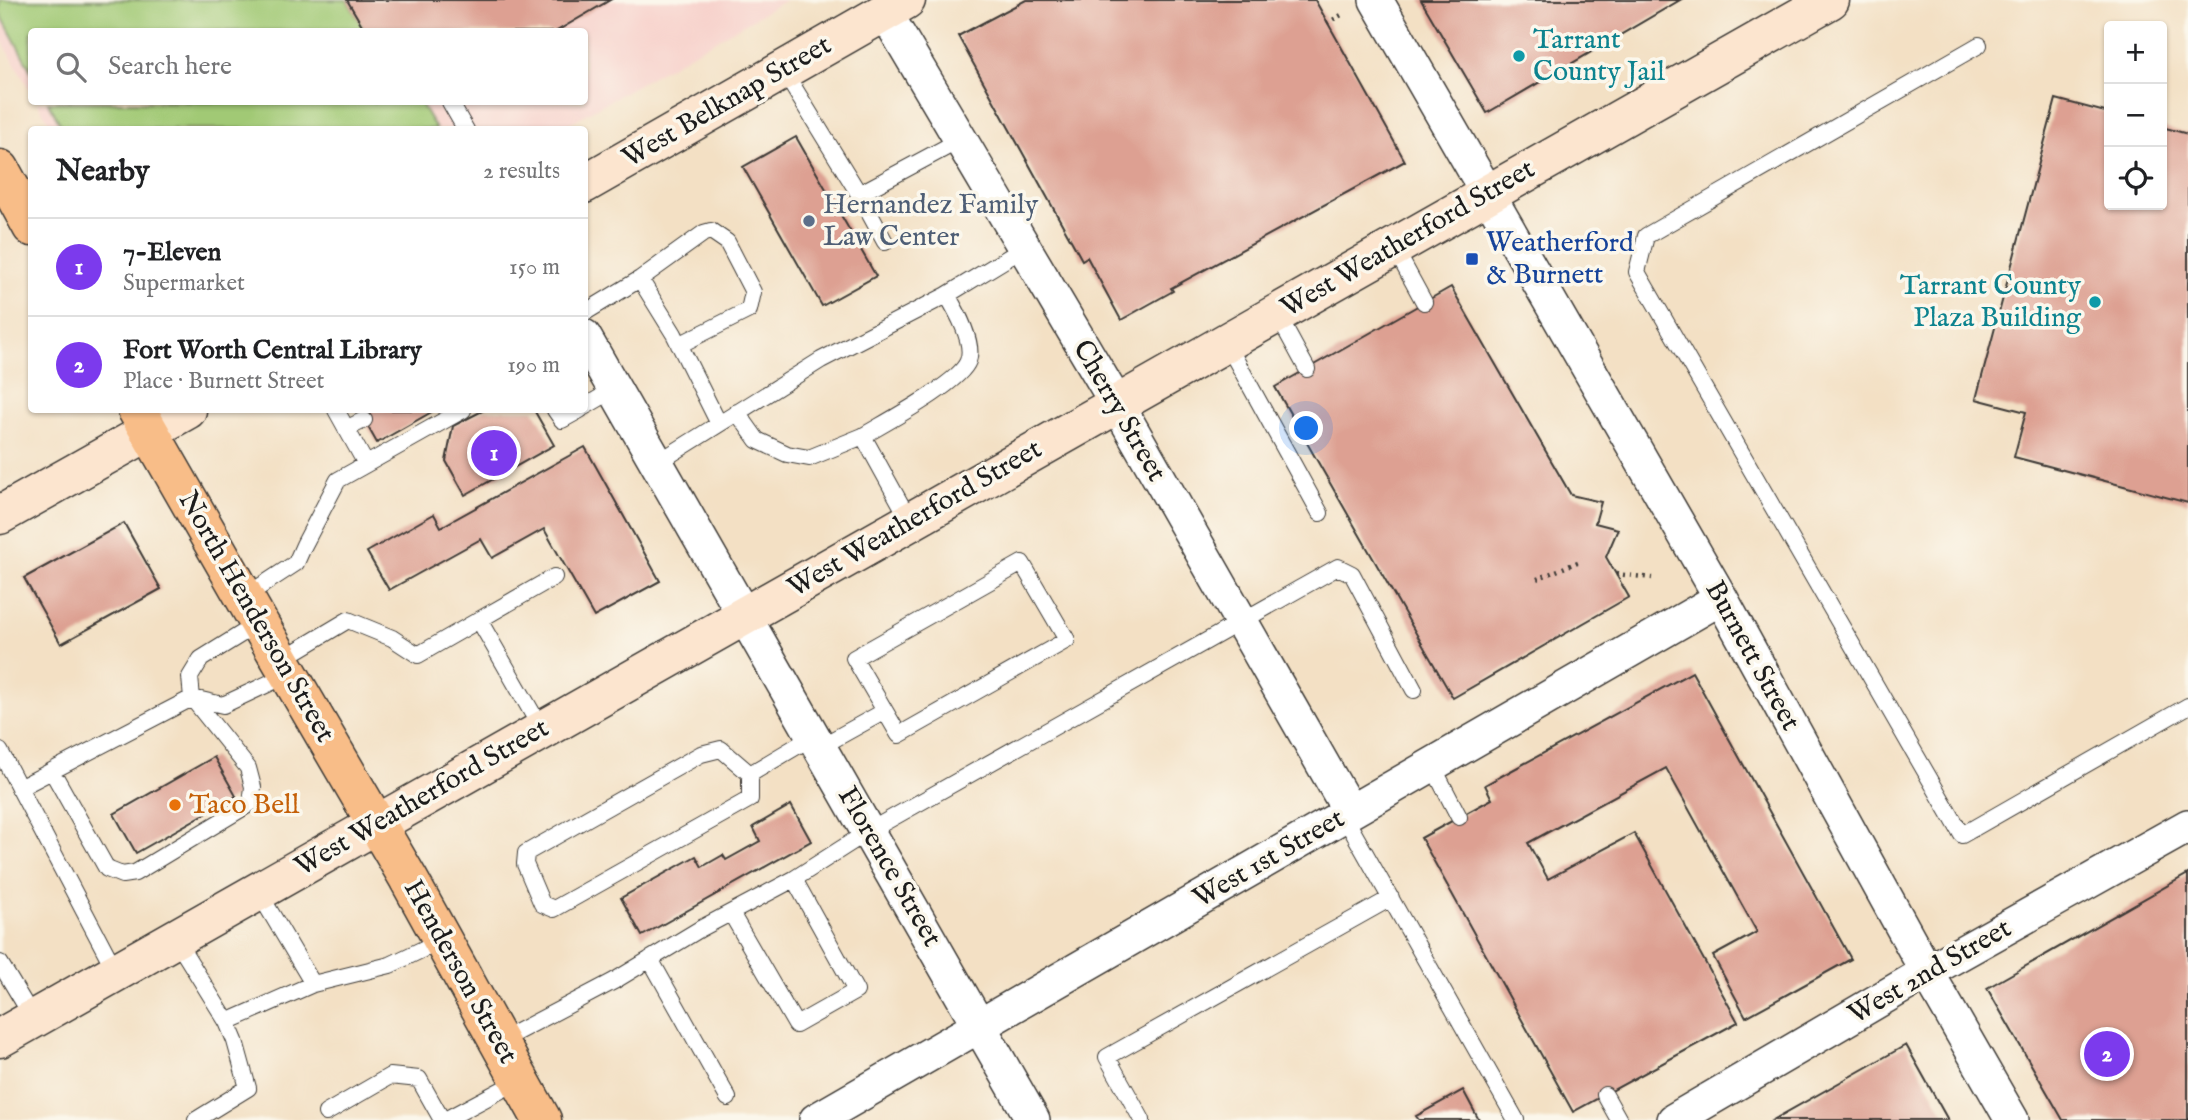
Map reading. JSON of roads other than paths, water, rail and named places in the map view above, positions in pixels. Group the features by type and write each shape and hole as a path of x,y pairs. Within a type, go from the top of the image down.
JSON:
{"main road":[{"name":"West Weatherford Street","path":"0,1038 1830,0"},
{"name":"West Belknap Street","path":"588,182 783,70 890,4"},
{"path":"0,169 28,220"},
{"path":"0,515 137,429 179,413"},
{"name":"North Henderson Street","path":"137,429 251,610 375,825"},
{"name":"Henderson Street","path":"375,825 408,878 542,1120"}],"street":[{"name":"Burnett Street","path":"1376,0 1721,598 1927,972 2012,1120"},
{"name":"Cherry Street","path":"890,4 961,140 1117,404 1347,814"},
{"name":"Florence Street","path":"588,343 1033,1120"},
{"name":"West 1st Street","path":"816,1120 1721,598"},
{"name":"West 2nd Street","path":"1674,1120 1927,972 2188,826"}],"lane":[{"path":"1979,45 1646,236 1637,272 1962,835 2188,706"},
{"path":"783,70 859,194 885,242"},
{"path":"452,105 464,126"},
{"path":"859,194 961,140"},
{"path":"588,311 640,279 704,233 711,231 727,242 753,292 749,310 679,345"},
{"path":"1394,247 1424,302"},
{"path":"657,463 821,360 947,295 1024,248"},
{"path":"640,279 679,345 719,424"},
{"path":"737,412 757,440 787,454 809,458 863,436 953,381 968,360 968,338 947,295"},
{"path":"1277,314 1307,369"},
{"path":"1226,342 1320,513"},
{"path":"588,405 615,389"},
{"path":"338,413 366,464"},
{"path":"52,771 107,869 122,875 135,873 251,803 253,787 248,768 192,698 190,677 201,659 296,563 338,481 458,413"},
{"path":"557,413 562,420 575,413"},
{"path":"346,429 364,420"},
{"path":"863,436 910,522"},
{"path":"1022,563 1066,640 899,735 885,711 855,658 1022,563"},
{"path":"498,1042 794,880 869,831 1338,567 1352,574 1414,690"},
{"path":"19,788 192,698 223,705 285,667 348,620 392,638 418,655 554,577"},
{"path":"479,620 542,730"},
{"path":"750,774 885,711"},
{"path":"721,749 750,774 750,799 554,909 542,904 525,864 526,853 701,754 721,749"},
{"path":"0,751 116,972"},
{"path":"1432,765 1460,817"},
{"path":"1347,814 1516,1120"},
{"path":"731,913 796,1025 856,991 794,880"},
{"path":"257,891 313,984"},
{"path":"1142,1120 1107,1057 1391,898"},
{"path":"175,938 227,1022 248,1088 196,1120"},
{"path":"227,1022 313,984 390,965 442,940"},
{"path":"650,959 728,1098"},
{"path":"0,964 33,1018"},
{"path":"326,1113 390,1076 419,1079 444,1120 520,1080"},
{"path":"1605,1095 1619,1120"}],"place":[{"name":"Tarrant County Jail","path":"1519,56"},
{"name":"Hernandez Family Law Center","path":"809,221"},
{"name":"Weatherford & Burnett","path":"1472,259"},
{"name":"Tarrant County Plaza Building","path":"2095,302"},
{"name":"7-Eleven","path":"494,453"},
{"name":"Taco Bell","path":"175,805"},
{"name":"Fort Worth Central Library","path":"2107,1054"}]}
